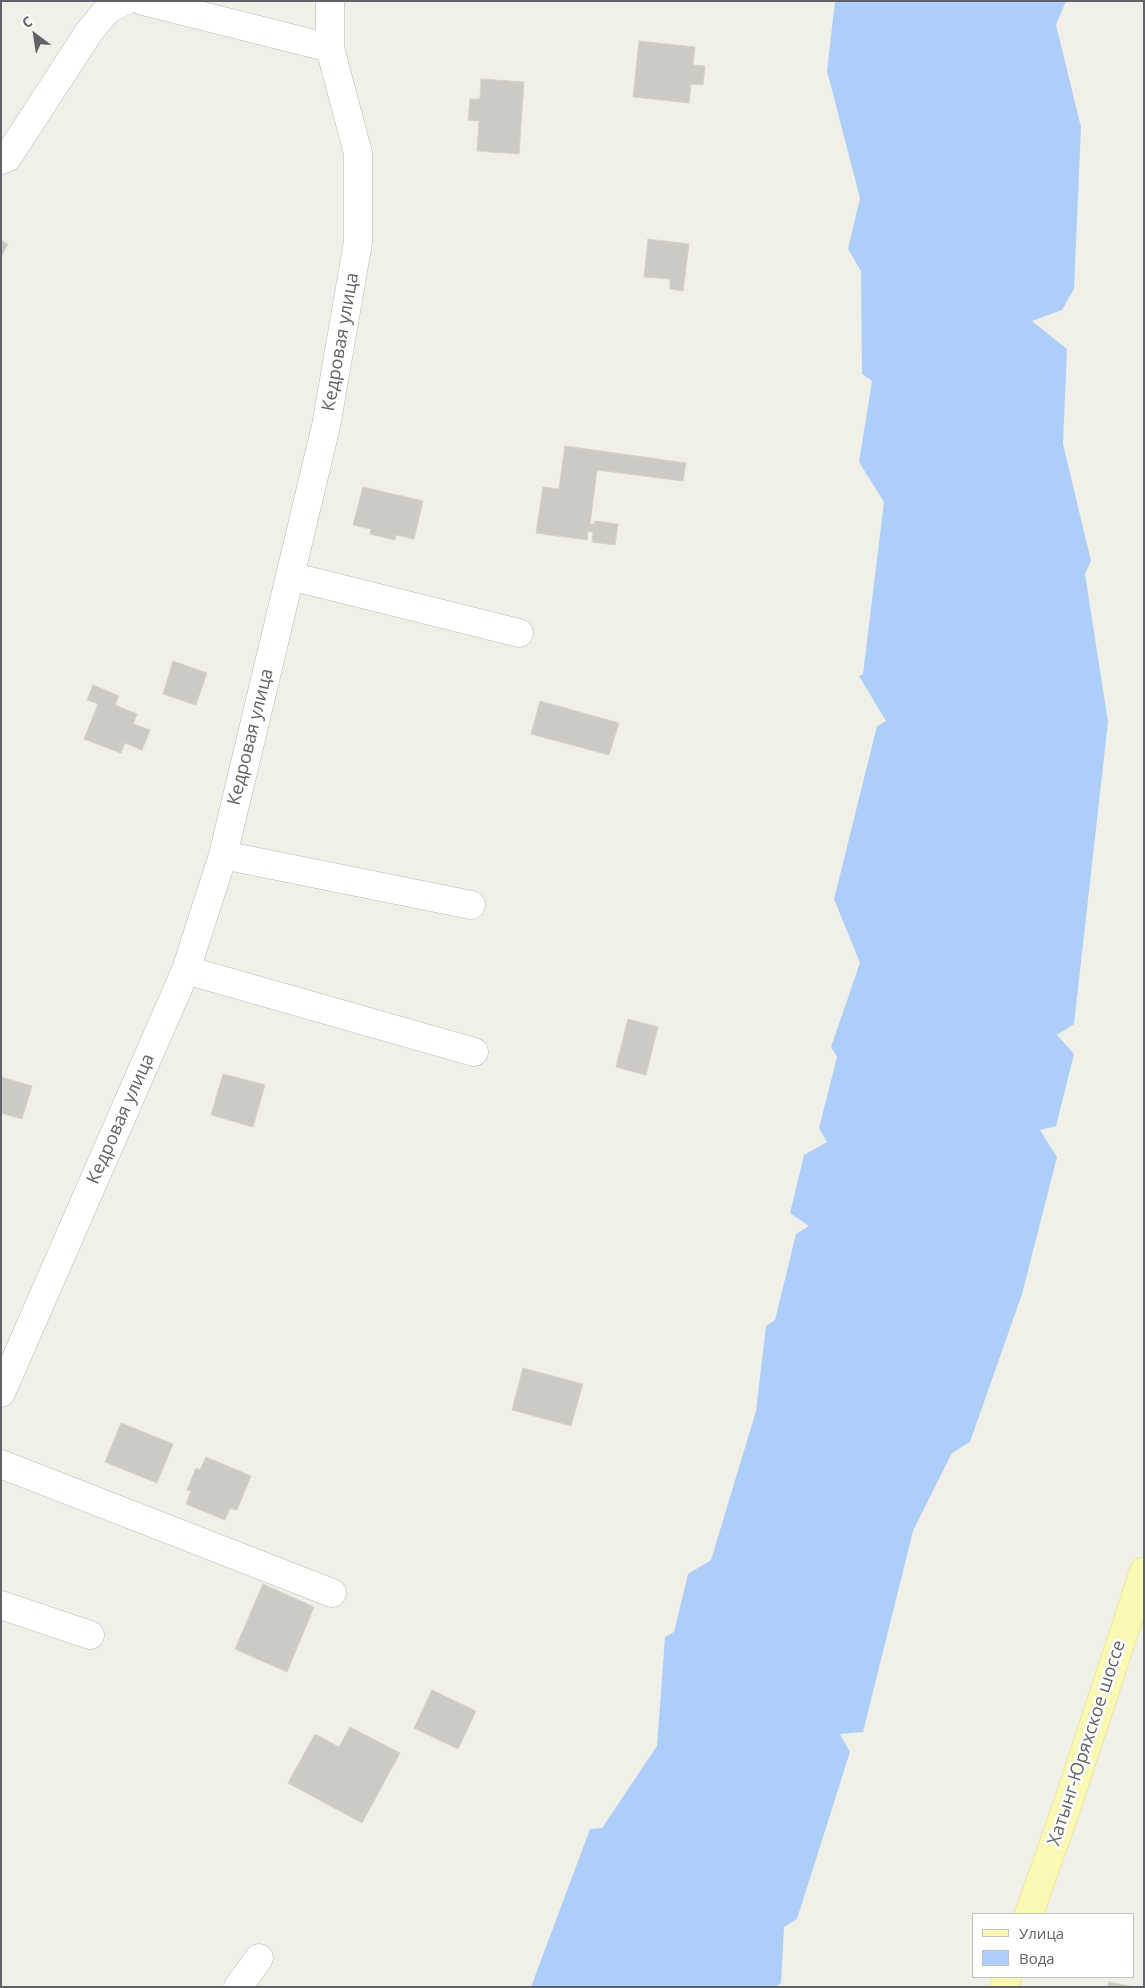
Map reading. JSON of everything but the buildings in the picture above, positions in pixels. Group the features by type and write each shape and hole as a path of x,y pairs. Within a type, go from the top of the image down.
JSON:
{"main road":[{"name":"Хатынг-Юряхское шоссе","path":"1029,1913 1068,1803 1144,1571"}],"street":[{"path":"1,160 7,158 89,32 108,9 125,1"},
{"path":"143,1 330,48"},
{"name":"Кедровая улица","path":"1,1393 186,970 223,854 326,426 358,242 358,153 330,48 330,1"},
{"path":"290,576 519,633"},
{"path":"223,854 471,905"},
{"path":"186,970 474,1052"},
{"path":"1,1464 332,1593"},
{"path":"1,1605 90,1635"},
{"path":"238,1987 259,1958"}],"water":[{"path":"835,1 1066,1 1056,25 1081,127 1074,289 1062,310 1032,321 1067,349 1063,444 1091,561 1085,574 1108,722 1074,1024 1057,1035 1074,1054 1056,1126 1040,1130 1057,1157 1022,1294 970,1442 952,1453 913,1531 863,1732 840,1734 850,1752 797,1919 784,1927 781,1983 776,1987 531,1987 590,1829 602,1828 657,1746 665,1637 674,1632 688,1574 711,1560 756,1411 766,1326 775,1320 796,1234 809,1226 790,1213 804,1155 827,1142 819,1128 837,1057 831,1047 860,963 834,899 877,726 886,721 859,676 863,674 884,502 859,462 872,381 862,374 861,271 848,249 860,198 827,71"}]}
